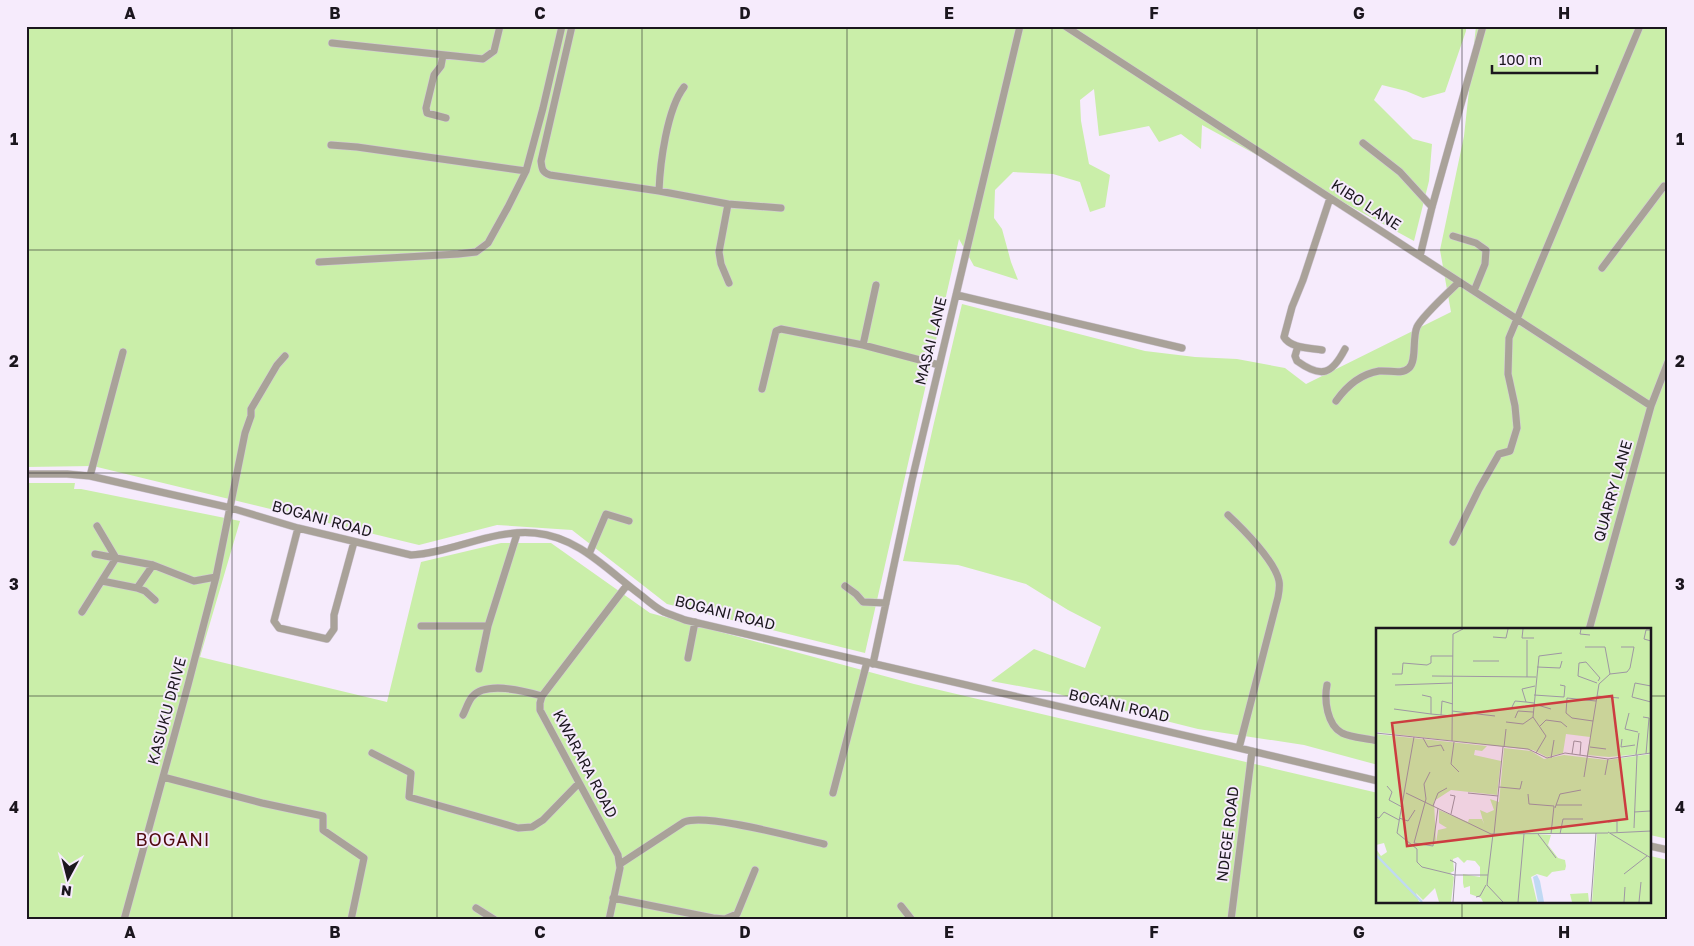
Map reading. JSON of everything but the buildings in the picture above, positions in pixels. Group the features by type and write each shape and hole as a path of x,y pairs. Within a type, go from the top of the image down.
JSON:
{"street":[{"path":"332,43 483,59 494,51 500,26"},
{"path":"320,262 458,254 476,252 488,244 526,170 562,26"},
{"path":"572,26 541,161 544,173 550,176 659,191 728,204 781,208"},
{"name":"MASAI LANE","path":"833,793 886,604 912,480 1020,26"},
{"name":"KIBO LANE","path":"1065,26 1651,406"},
{"path":"1420,256 1483,26"},
{"path":"1453,542 1479,489 1499,454 1510,451 1517,428 1516,406 1508,374 1509,338 1640,26"},
{"path":"443,55 441,66 434,75 426,113 446,118"},
{"path":"659,191 660,159 674,104 684,88"},
{"path":"1362,143 1400,172 1432,207"},
{"path":"331,145 526,170"},
{"path":"1602,268 1664,186 1668,188"},
{"path":"1322,350 1298,346 1287,342 1284,337 1292,307 1330,198"},
{"path":"728,204 719,252 729,283"},
{"path":"1452,236 1476,243 1486,250 1485,264 1474,291"},
{"path":"1336,402 1345,389 1372,373 1381,371 1404,372 1409,369 1414,358 1413,345 1417,326 1459,282"},
{"path":"863,345 876,285"},
{"path":"956,295 1182,348"},
{"path":"762,389 776,331 781,329 863,345 939,365"},
{"path":"1298,346 1295,356 1297,361 1312,370 1320,372 1336,366 1346,349"},
{"path":"90,476 124,352"},
{"name":"KASUKU DRIVE","path":"124,920 216,577 251,409 277,365 285,356"},
{"name":"QUARRY LANE","path":"1590,628 1651,406 1668,362"},
{"name":"BOGANI ROAD","path":"26,474 90,476 231,508 298,528 399,553 416,555 476,540 517,534 533,533 558,538 573,544 589,554 662,611 695,622 1376,782"},
{"path":"589,554 606,514 630,521"},
{"path":"1228,515 1256,544 1271,565 1280,583 1239,748"},
{"path":"97,526 116,558"},
{"path":"298,528 274,621 279,628 327,639 334,629 334,615 354,542"},
{"path":"480,670 488,626 517,534"},
{"path":"95,554 153,565 194,581 216,577"},
{"path":"82,612 116,558"},
{"path":"136,588 153,565"},
{"path":"102,581 145,591 155,600"},
{"name":"KWARARA ROAD","path":"620,864 618,855 540,710 540,703 542,696 627,585"},
{"path":"846,586 863,602 886,604"},
{"path":"688,658 695,622"},
{"path":"421,626 488,626"},
{"path":"1327,685 1327,710 1336,728 1343,734 1376,741"},
{"path":"464,715 473,696 478,692 497,689 514,690 542,696"},
{"name":"NDEGE ROAD","path":"1231,920 1252,751"},
{"path":"372,753 412,773 409,796 518,828 532,827 543,820 579,782"},
{"path":"163,777 262,803 323,816 324,830 364,858 351,920"},
{"path":"608,920 620,864 684,822 706,819 824,844"},
{"path":"1652,846 1668,850"},
{"path":"613,898 725,919 737,914 755,870"},
{"path":"901,906 912,920"},
{"path":"476,908 495,920"}],"green space":[{"path":"26,26 1466,26 1466,31 1445,92 1423,98 1406,91 1382,85 1374,100 1413,139 1432,144 1429,181 1414,241 1202,125 1201,149 1181,134 1159,142 1149,126 1099,136 1094,89 1080,100 1081,121 1089,164 1110,175 1105,207 1090,212 1080,182 1053,174 1013,172 995,190 994,218 1002,229 1018,280 974,266 959,239 865,653 667,604 572,530 497,525 419,545 93,466 26,467"},
{"path":"1476,26 1668,26 1668,839 1652,835 1652,628 1376,628 1376,764 1304,745 1198,729 1046,691 991,681 1034,649 1085,668 1101,627 1068,610 1026,584 958,565 903,561 962,304 1145,351 1195,357 1237,359 1285,368 1306,384 1451,312 1440,250 1464,136"},
{"path":"26,483 75,483 74,489 240,521 200,657 387,702 421,562 501,543 551,543 650,613 914,684 1376,793 1376,904 1652,904 1652,856 1668,860 1668,920 26,920"}],"district":[{"name":"BOGANI","path":"173,840"}]}
